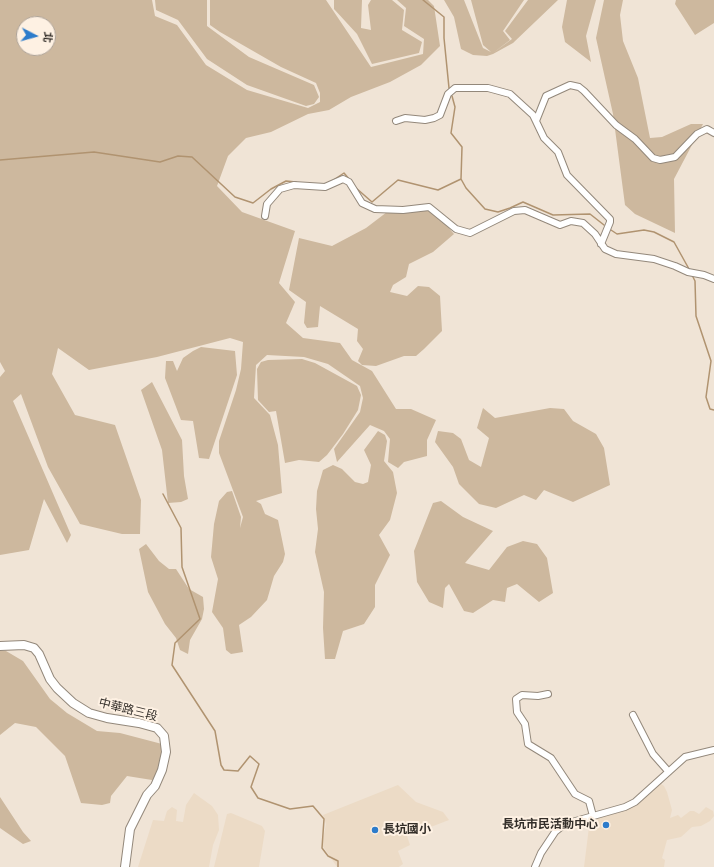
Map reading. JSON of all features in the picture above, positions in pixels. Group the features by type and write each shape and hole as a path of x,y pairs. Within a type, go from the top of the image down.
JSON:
{"main road":[{"name":"中華路三段","path":"0,646 24,644 34,648 39,654 50,679 57,688 73,703 90,713 157,728 164,736 166,752 162,770 156,786 148,795 130,829 125,867"}],"street":[{"path":"536,121 546,96 570,86 578,87 584,91 616,125 635,139 653,158 660,160 675,157 697,134 707,129 714,133"},
{"path":"396,121 405,118 425,120 440,115 448,94 455,88 488,88 510,94 527,108 536,121 544,138 558,152 566,175 610,219 601,244"},
{"path":"265,216 267,204 280,189 294,185 325,186 343,179 349,182 362,203 375,209 403,210 429,207 456,229 470,233 514,211 525,210 560,225 571,221 583,223 595,234 605,249 616,254 654,259 691,273 704,275 714,279"},
{"path":"548,694 538,696 522,695 516,699 517,712 525,724 528,744 551,758 575,794 589,800 593,816"},
{"path":"633,714 653,754 668,771"},
{"path":"534,867 541,853 555,832 565,824 625,807 635,802 685,757 714,750"}],"shaded area":[{"path":"0,0 152,0 155,16 177,25 206,65 247,90 308,108 320,102 320,93 316,83 281,67 210,25 210,0 326,0 371,67 423,54 424,39 404,26 406,8 397,0 428,0 434,6 440,46 421,65 390,82 351,97 329,110 308,114 271,132 246,138 228,156 217,186 242,212 295,231 279,283 295,302 286,323 303,338 340,343 352,360 372,371 396,409 411,409 436,420 427,440 427,456 404,462 398,468 388,462 390,439 384,431 370,425 337,462 334,449 360,412 363,398 360,386 328,364 304,357 267,355 256,365 254,398 270,415 278,445 282,493 256,501 261,504 265,514 278,520 285,554 283,562 274,576 267,600 251,617 239,625 243,652 231,654 226,650 223,628 212,612 218,579 211,557 214,524 219,501 227,492 232,491 241,517 240,528 243,517 219,453 219,441 236,390 241,369 243,342 230,338 157,357 89,370 58,348 52,374 75,415 115,425 141,500 140,534 122,534 80,524 48,467 21,394 13,401 71,535 67,543 44,499 29,550 0,555 0,377 5,371 0,362"},
{"path":"155,0 207,0 207,26 249,57 314,85 319,97 314,104 306,106 247,85 207,59 178,20 156,10"},
{"path":"334,0 362,0 361,28 371,30 368,5 371,0 392,0 404,10 402,30 422,42 419,53 372,64 357,34 334,9"},
{"path":"444,0 464,0 483,48 491,52 483,45 471,0 524,0 503,31 510,40 493,53 512,39 505,31 528,0 558,0 513,43 493,54 487,56 473,55 461,49 454,17"},
{"path":"567,0 596,0 586,36 591,62 565,42 562,27"},
{"path":"604,0 623,0 620,15 623,41 638,78 650,138 662,137 691,124 703,124 674,179 675,233 635,214 625,205 613,114 596,38"},
{"path":"676,0 714,0 714,23 695,35 675,4"},
{"path":"428,208 454,234 433,252 409,264 406,277 393,285 390,292 407,296 418,286 429,287 440,296 442,331 424,349 416,356 404,356 376,366 362,365 358,361 363,349 357,341 358,329 320,306 318,327 307,328 304,323 306,302 289,290 299,238 332,246 366,228 387,212"},
{"path":"201,347 235,351 237,375 209,459 199,458 193,421 181,420 165,378 166,361 173,361 177,371 183,358"},
{"path":"302,359 315,363 357,386 361,395 358,410 343,434 327,455 319,462 299,460 285,463 276,411 269,412 258,400 257,369 261,362 268,360"},
{"path":"152,382 182,440 184,476 188,499 181,502 168,503 162,450 141,390"},
{"path":"483,408 495,418 550,408 564,409 573,421 596,434 604,448 610,485 573,502 544,490 536,500 524,495 496,508 479,504 459,484 453,467 435,442 438,431 453,433 461,439 469,460 481,467 489,438 477,428"},
{"path":"378,431 385,435 387,441 384,461 393,472 397,493 390,520 379,535 390,555 375,585 375,607 364,624 343,631 335,659 325,659 323,628 324,592 315,552 318,529 316,509 317,491 323,470 333,465 342,469 355,482 363,484 368,482 371,465 364,450"},
{"path":"441,501 463,517 493,531 465,563 489,570 507,547 523,541 537,544 547,558 553,593 539,602 517,584 507,588 505,602 493,600 473,613 464,611 449,584 445,588 443,608 429,602 417,582 414,551 433,503"},
{"path":"146,544 159,561 169,569 176,569 189,589 203,597 204,609 202,619 190,640 188,654 180,650 176,638 165,624 148,592 139,549"},
{"path":"0,651 6,651 23,661 50,699 67,713 97,731 120,733 162,744 161,766 155,779 152,780 127,776 111,796 110,803 102,805 81,803 65,756 36,727 15,723 0,735"},
{"path":"660,783 664,786 667,792 672,810 670,818 678,815 681,818 690,811 694,811 699,814 706,807 713,811 714,816 710,821 701,826 692,827 681,837 667,840 662,858 665,860 664,867 584,867 590,819 623,809"},
{"name":"長坑國小","path":"398,785 416,802 443,812 449,820 407,836 410,845 398,851 403,864 399,867 337,867 322,845 326,824 323,815"},
{"path":"194,793 212,806 218,815 219,830 213,845 209,867 138,867 153,820 164,821 167,811 172,807 177,810 176,821 183,822 186,805"},
{"path":"0,797 23,832 31,841 23,844 0,828"},
{"path":"231,813 262,826 265,831 259,867 214,867 227,814"}],"waterway":[{"path":"423,0 444,17 444,38 449,88"},
{"path":"452,96 455,107 451,133 462,147 461,179"},
{"path":"0,160 94,152 160,162 178,156 192,157 235,197 253,203 271,189 286,181 296,182"},
{"path":"332,181 344,173 349,179"},
{"path":"356,188 372,202 398,180 438,190 461,179 466,188 485,209 498,212 523,202 553,215 590,214 604,225"},
{"path":"611,230 617,234 644,230 654,232 674,242 689,269"},
{"path":"692,275 695,281 696,316 711,361 706,397 710,409 714,410"},
{"path":"163,494 181,528 182,567 200,619 175,643 172,665 215,731 221,765 224,770 238,771 250,756 259,764 251,787 258,798 290,809 313,806 324,819 322,848 328,856 338,861 338,867"}],"place":[{"name":"長坑市民活動中心","path":"606,825"},
{"name":"長坑國小","path":"375,830"}]}
